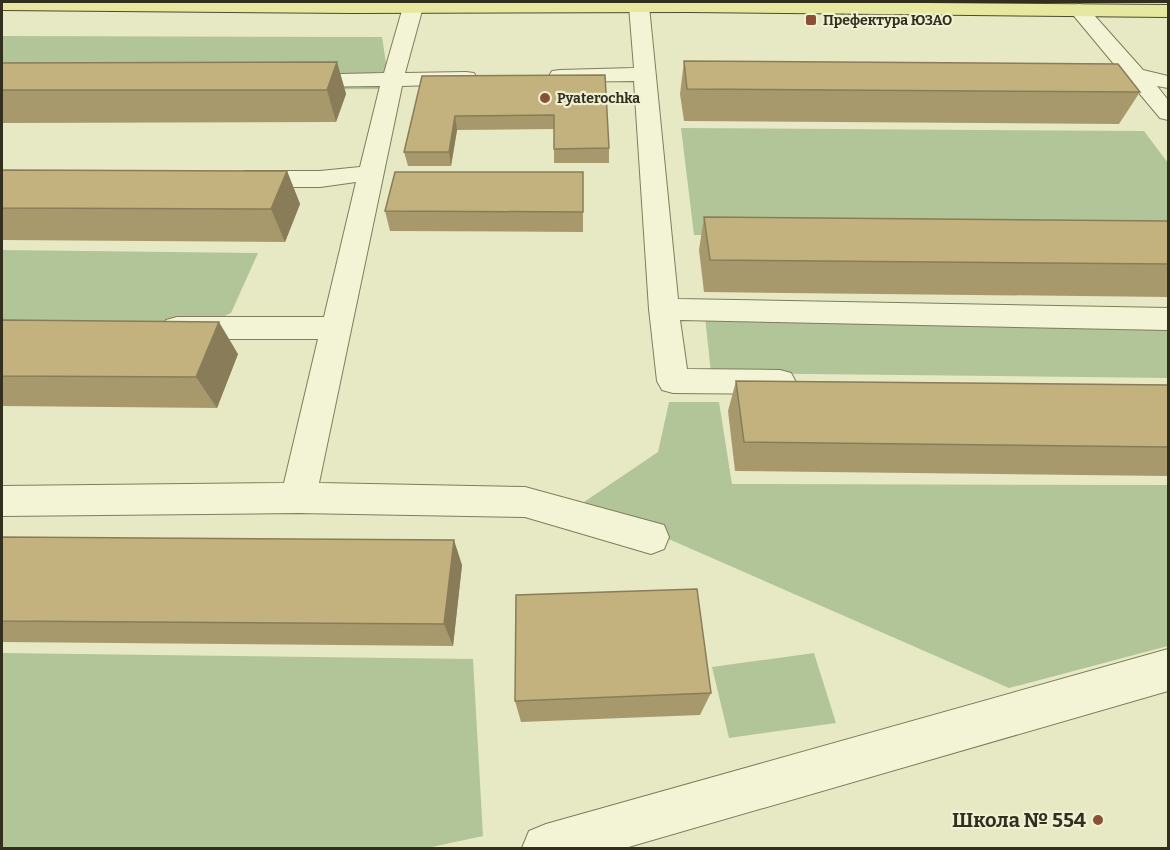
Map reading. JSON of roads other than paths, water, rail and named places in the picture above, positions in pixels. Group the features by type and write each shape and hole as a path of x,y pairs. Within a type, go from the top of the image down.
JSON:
{"main road":[{"path":"2,4 345,4 413,7 639,6 1168,11"}],"lane":[{"path":"639,6 664,309 673,381 803,382"},
{"path":"298,498 392,80 413,7"},
{"path":"1078,10 1168,113"},
{"path":"542,76 645,74"},
{"path":"1063,75 1134,75 1168,82"},
{"path":"274,81 484,78"},
{"path":"225,179 320,179 372,173"},
{"path":"664,309 1168,319"},
{"path":"145,328 337,328"},
{"path":"2,501 298,498 525,502 651,537"},
{"path":"546,849 1168,670"}],"place":[{"name":"Префектура ЮЗАО","path":"811,20"},
{"name":"Pyaterochka","path":"545,98"},
{"name":"Школа № 554","path":"1098,820"}]}
